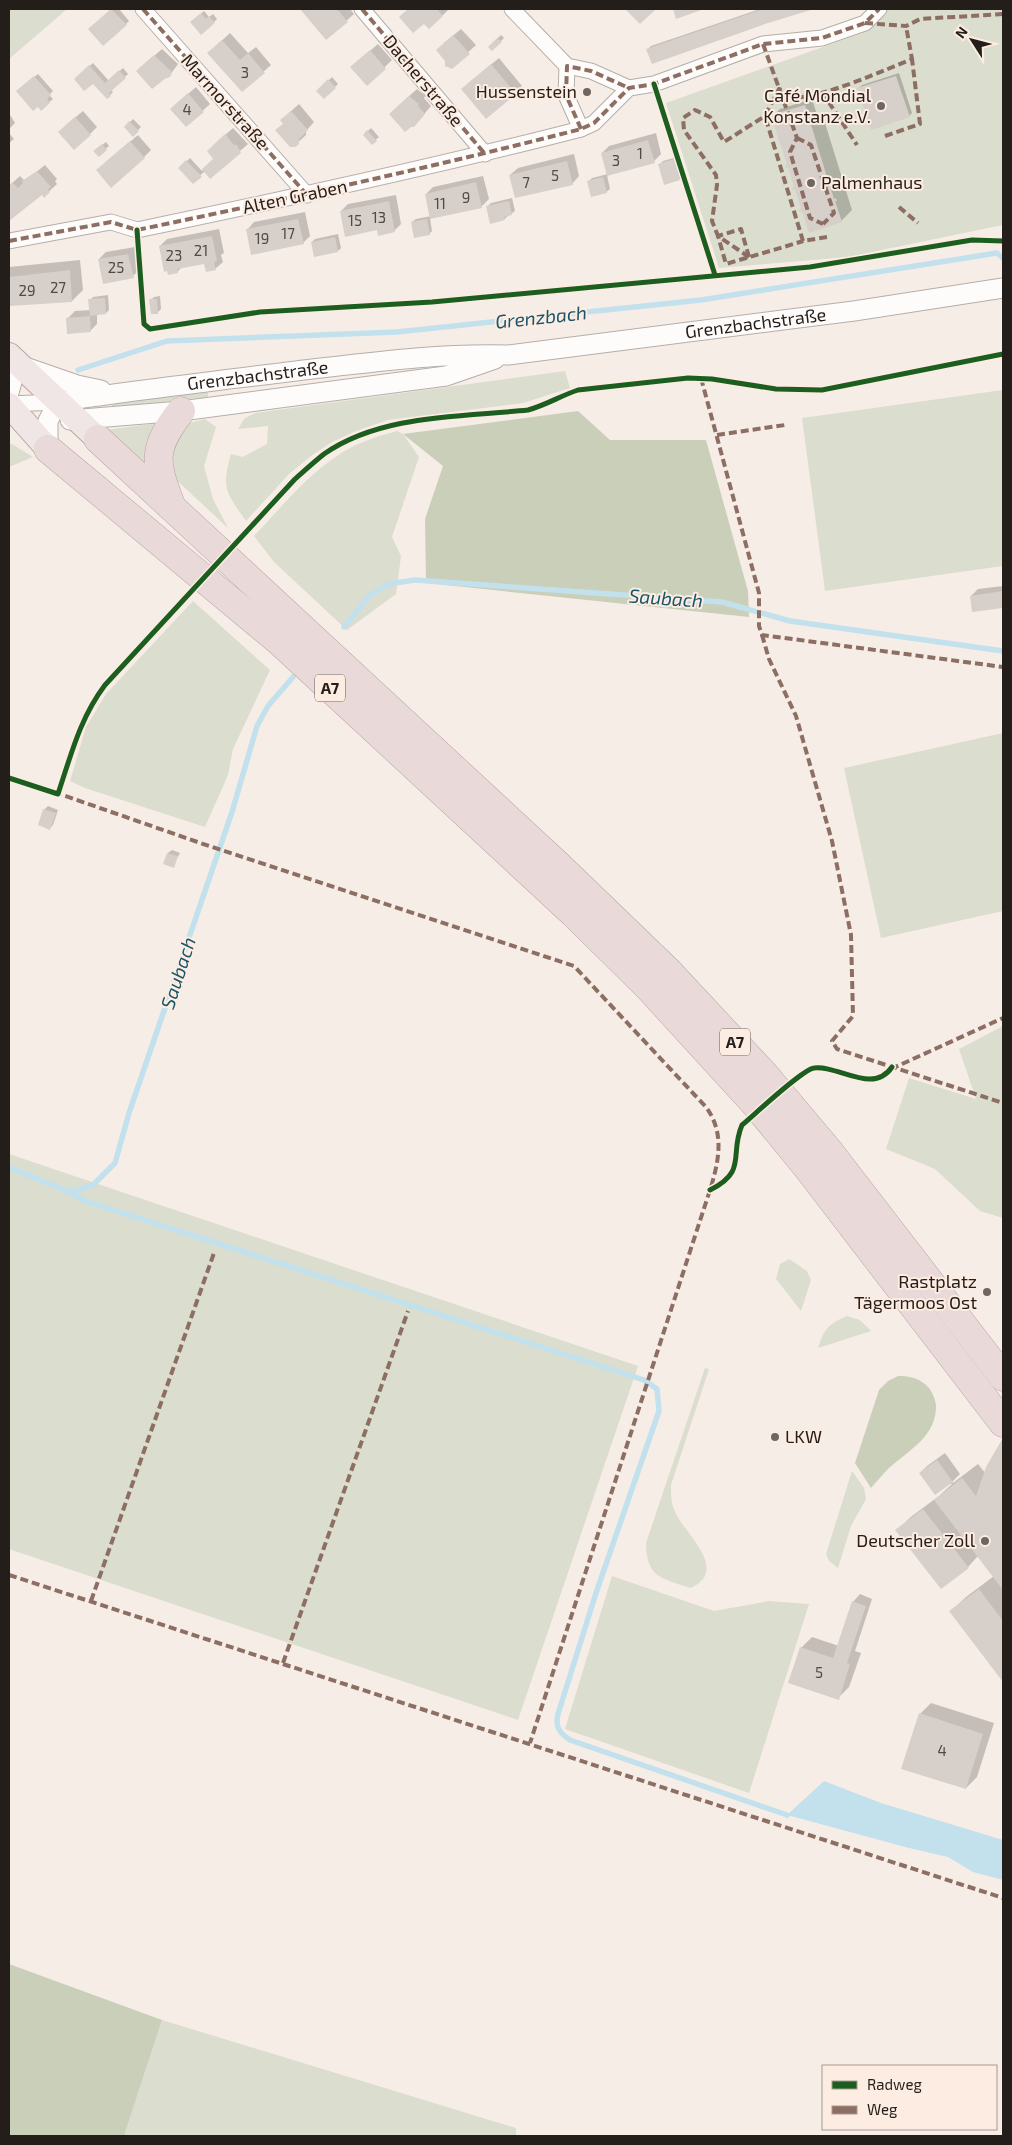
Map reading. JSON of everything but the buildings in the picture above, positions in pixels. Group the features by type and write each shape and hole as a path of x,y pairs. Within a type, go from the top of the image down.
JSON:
{"highway":[{"path":"172,506 159,467 159,448 165,433 181,411"},
{"name":"A7","path":"98,439 592,897 695,1000 765,1075 835,1158 1003,1377"},
{"name":"A7","path":"48,449 280,642 573,913 648,988 756,1105 800,1159 1003,1423"}],"main road":[{"path":"14,360 53,412 78,420 98,439"},
{"path":"9,403 17,424 48,449"}],"street":[{"name":"Marmorstraße","path":"143,9 307,195"},
{"name":"Dacherstraße","path":"362,9 485,154"},
{"path":"512,9 567,66 591,71 629,88 654,84 763,44 822,38 864,23 879,9"},
{"path":"567,66 566,95 581,129"},
{"name":"Alten Graben","path":"9,241 112,222 137,230 307,195 485,154 581,129 594,123 629,88"},
{"name":"Grenzbachstraße","path":"17,424 123,392 425,356 508,355 818,316 1003,288"},
{"name":"Grenzbachstraße","path":"78,420 181,411 446,376 508,355"},
{"path":"9,403 14,360 77,386 123,392"},
{"name":"Grenzbachstraße","path":"9,403 53,412"},
{"path":"48,449 53,412"}],"shaded area":[{"path":"9,9 67,9 9,59"},
{"path":"879,9 1003,9 1003,225 848,257 719,268 666,103 862,33"},
{"path":"565,371 570,388 523,403 388,420 332,442 289,474 246,521 227,490 226,475 231,454 243,457 267,444 268,426 238,429 244,419 255,413"},
{"path":"1003,390 1003,566 825,591 802,418"},
{"path":"208,391 208,397 112,408 112,403"},
{"path":"205,419 216,427 204,466 213,499 228,528 170,474 169,445 182,425"},
{"path":"160,423 151,470 105,430"},
{"path":"397,431 403,434 419,457 392,537 401,556 396,594 347,630 274,562 254,536 293,494 325,464 358,444"},
{"path":"9,444 12,444 33,457 9,467"},
{"path":"193,601 270,670 233,749 228,775 205,827 85,788 70,781 86,727 106,694"},
{"path":"1003,733 1003,911 881,938 844,768"},
{"path":"1003,1026 1003,1218 980,1211 935,1169 886,1149 909,1078 976,1099 959,1049"},
{"path":"9,1154 638,1366 518,1720 9,1549"},
{"path":"789,1259 807,1271 811,1280 801,1311 776,1279 780,1264"},
{"path":"847,1316 860,1320 871,1331 818,1348 822,1336 828,1328"},
{"path":"705,1368 709,1369 671,1485 672,1502 675,1512 695,1541 706,1562 706,1572 702,1580 691,1588 664,1579 653,1570 649,1564 646,1543"},
{"path":"852,1471 864,1488 866,1499 851,1526 838,1568 829,1561 826,1554"},
{"path":"612,1576 714,1611 769,1601 809,1604 749,1793 565,1729"},
{"path":"162,2020 516,2128 516,2136 124,2136"}],"green space":[{"path":"578,411 610,440 706,440 748,591 749,617 426,583 425,519 443,466 403,434"},
{"path":"898,1376 915,1378 929,1388 936,1403 935,1416 927,1434 889,1468 871,1488 855,1463 879,1390 888,1381"},
{"path":"9,1964 162,2020 124,2136 9,2136"}],"water":[{"path":"824,1781 881,1803 1003,1840 1003,1880 973,1872 948,1857 787,1815"}],"waterway":[{"name":"Grenzbach","path":"78,370 167,341 397,332 701,300 997,253 1003,258"},
{"name":"Saubach","path":"344,627 369,596 388,584 415,580 722,602 790,621 1003,651"},
{"name":"Saubach","path":"69,1192 93,1185 115,1163 129,1113 232,812 257,726 268,706 293,677"},
{"path":"9,1167 69,1192 85,1201 644,1380 657,1389 659,1411 596,1593 558,1714 558,1726 563,1735 570,1740 787,1815"}],"marked path":[{"path":"143,9 307,195"},
{"path":"362,9 485,154"},
{"path":"9,241 111,222 137,230 360,182 581,129 594,123 629,88 654,84 763,44 822,38 865,23 879,9"},
{"path":"865,23 906,26 920,19 1003,14"},
{"path":"827,237 803,241 765,116 779,89 797,97 821,93 855,82 912,59 906,26"},
{"path":"763,44 797,138 790,152 810,218 823,224"},
{"path":"885,136 920,124 912,59"},
{"path":"581,129 566,95 567,66 591,71 629,88"},
{"path":"822,92 857,145"},
{"path":"749,257 718,236 712,221 717,185 716,175 684,130 683,118 695,110 710,117 724,142 765,116"},
{"path":"797,138 811,145 834,213 823,224"},
{"path":"899,207 918,223"},
{"path":"749,257 741,229 718,236 726,264 803,241"},
{"path":"701,378 759,593 759,626 762,635 1003,667"},
{"path":"717,435 785,425"},
{"path":"762,635 769,659 796,716 832,841 851,935 853,1016 832,1041 837,1049 1003,1103"},
{"path":"54,792 209,846 574,966 706,1107 712,1117 716,1127 719,1147 713,1179 530,1743"},
{"path":"891,1069 1003,1018"},
{"path":"91,1601 214,1253"},
{"path":"283,1663 408,1311"},
{"path":"9,1575 1003,1898"}],"cycle path":[{"path":"654,84 715,275"},
{"path":"137,230 144,324 150,329 260,312 432,302 810,267 972,240 1003,241"},
{"path":"9,778 58,794 72,751 89,710 105,685 295,479 324,454 346,441 396,424 449,416 528,410 578,390 688,378 712,379 776,389 822,390 1003,354"},
{"path":"710,1190 722,1183 733,1169 738,1136 742,1125 778,1093 808,1070 824,1068 855,1077 875,1079 884,1075 892,1067"}],"place":[{"name":"Hussenstein","path":"587,92"},
{"name":"Café Mondial Konstanz e.V.","path":"881,106"},
{"name":"Palmenhaus","path":"811,183"},
{"name":"Rastplatz Tägermoos Ost","path":"987,1292"},
{"name":"LKW","path":"775,1437"},
{"name":"Deutscher Zoll","path":"985,1541"}]}
